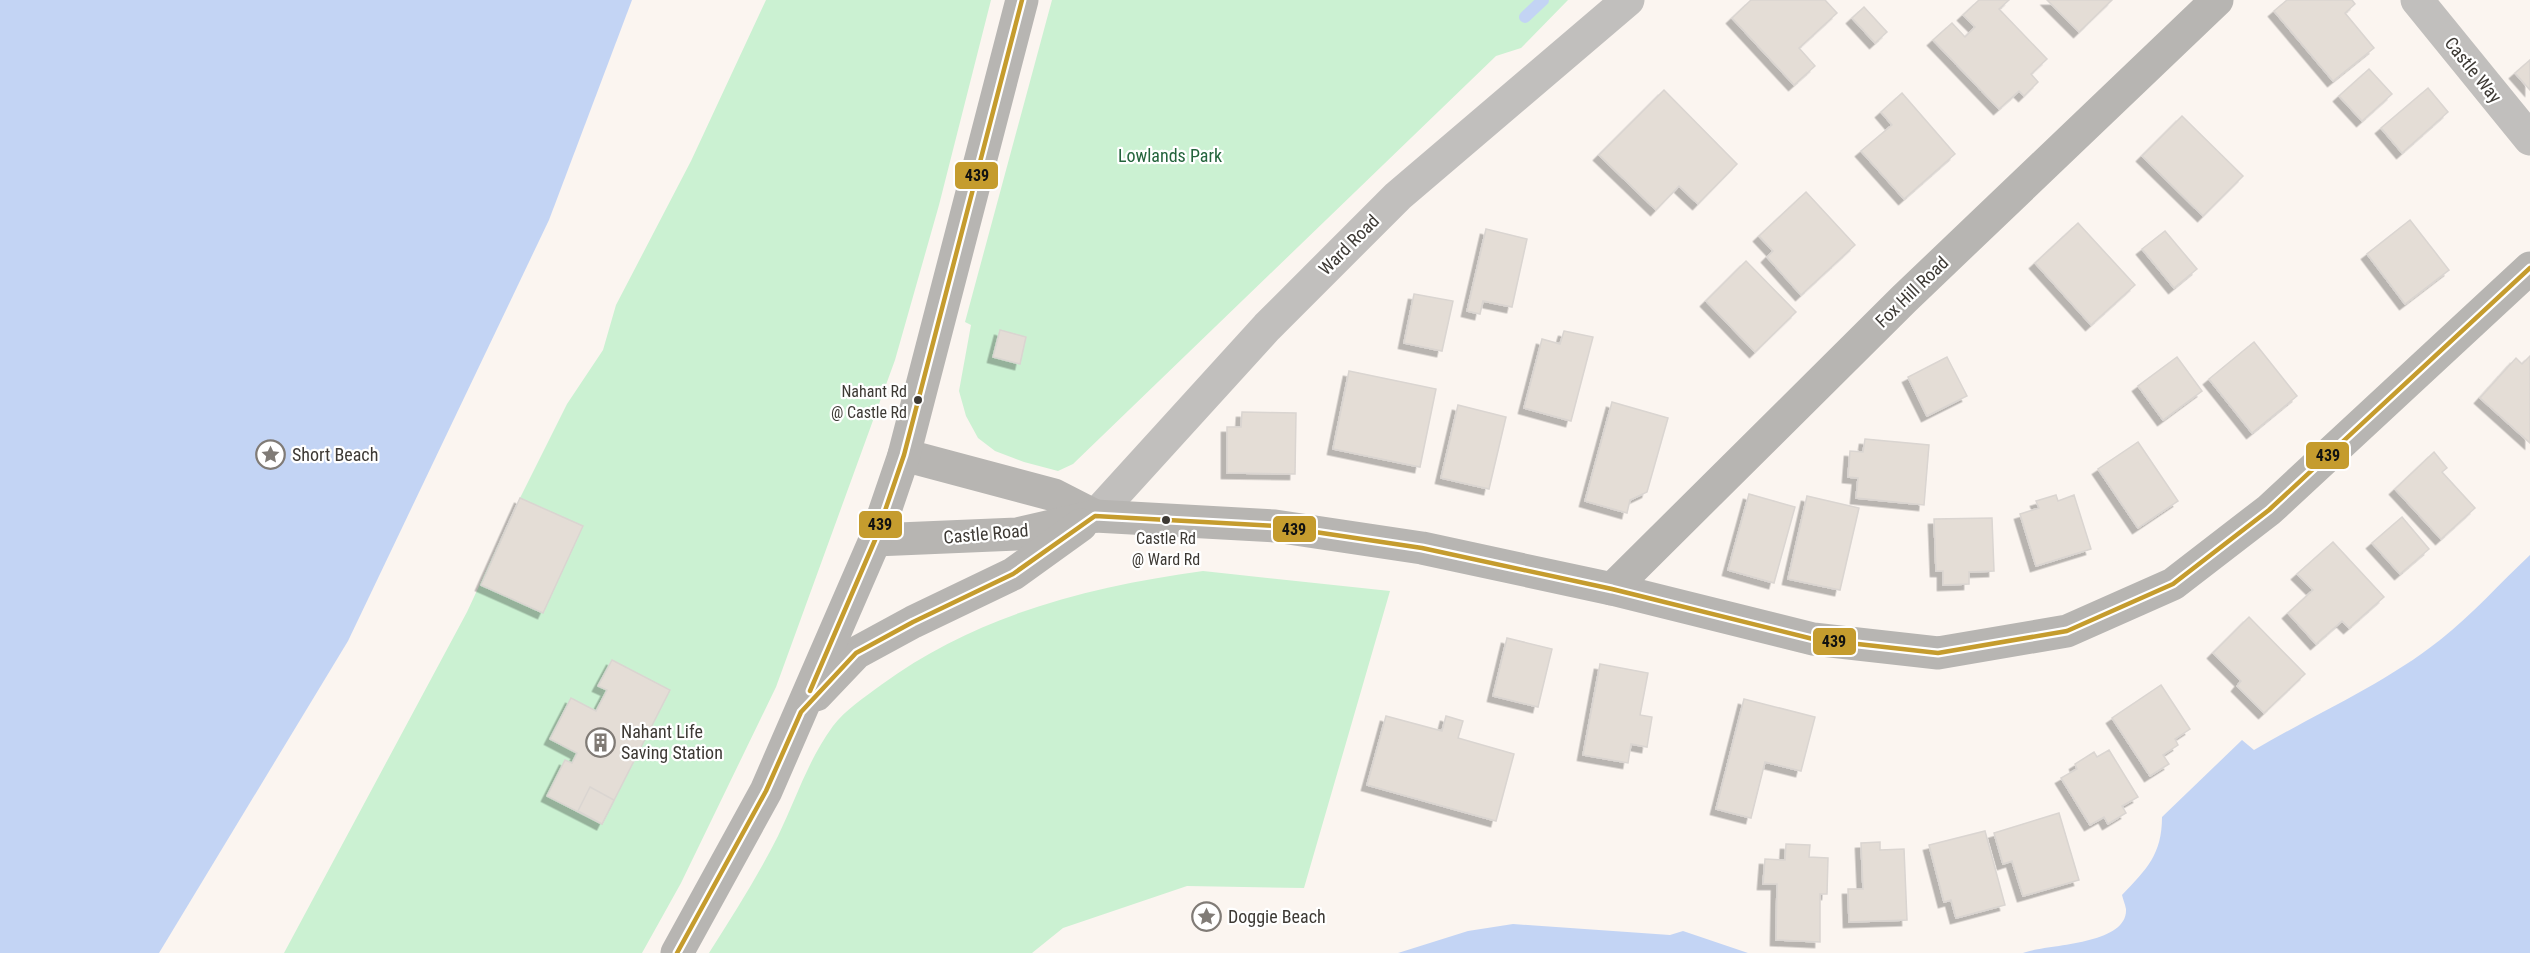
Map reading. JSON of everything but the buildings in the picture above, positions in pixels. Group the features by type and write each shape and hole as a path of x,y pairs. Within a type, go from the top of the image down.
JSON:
{"main road":[{"path":"677,953 766,791 875,540 904,455 1022,0"},
{"name":"Fox Hill Road","path":"1612,589 1904,299 2217,0"},
{"name":"Castle Road","path":"875,540 1017,534 1095,516 1275,526 1422,548 1612,589 1813,639 1938,653 2067,630 2174,584 2269,510 2530,268"},
{"name":"Castle Road","path":"904,455 1054,495 1095,516"},
{"name":"Castle Road","path":"801,712 856,653 913,622 1013,574 1095,516"}],"street":[{"name":"Ward Road","path":"1095,516 1267,327 1398,196 1628,0"},
{"name":"Castle Way","path":"2417,0 2530,139"}],"green space":[{"path":"766,0 991,0 939,205 895,360 776,687 681,883 642,953 284,953 467,612 567,404 603,350 616,305 691,161"},
{"name":"Lowlands Park","path":"1052,0 1568,0 1521,48 1496,56 1073,464 1058,471 995,451 978,438 966,416 959,391 971,325 965,322"},
{"path":"1203,571 1390,591 1304,888 1187,886 1063,928 1032,953 709,953 770,851 824,739 838,720 856,704 917,661 994,622 1076,596"}],"water":[{"name":"Short Beach","path":"0,0 632,0 549,220 348,641 159,953 0,953"},
{"path":"2530,555 2530,953 2023,953 2084,942 2114,930 2123,921 2126,909 2122,895 2146,869 2156,851 2162,817 2242,740 2254,750 2395,671 2452,630"},
{"path":"1513,924 1670,935 1683,931 1748,953 1398,953 1468,931"}],"waterway":[{"path":"1525,17 1543,0"}],"transit line":[{"name":"439","path":"810,691 875,540 904,455 1022,0"},
{"name":"439","path":"677,953 766,791 801,712 856,653 913,622 1013,574 1095,516 1275,526 1422,548 1612,589 1813,639 1938,653 2067,631 2173,584 2269,510 2530,268"}],"place":[{"name":"Nahant Rd @ Castle Rd","path":"918,400"},
{"name":"Short Beach","path":"271,455"},
{"name":"Castle Rd @ Ward Rd","path":"1166,520"},
{"name":"Nahant Life Saving Station","path":"600,742"},
{"name":"Doggie Beach","path":"1207,917"}]}
